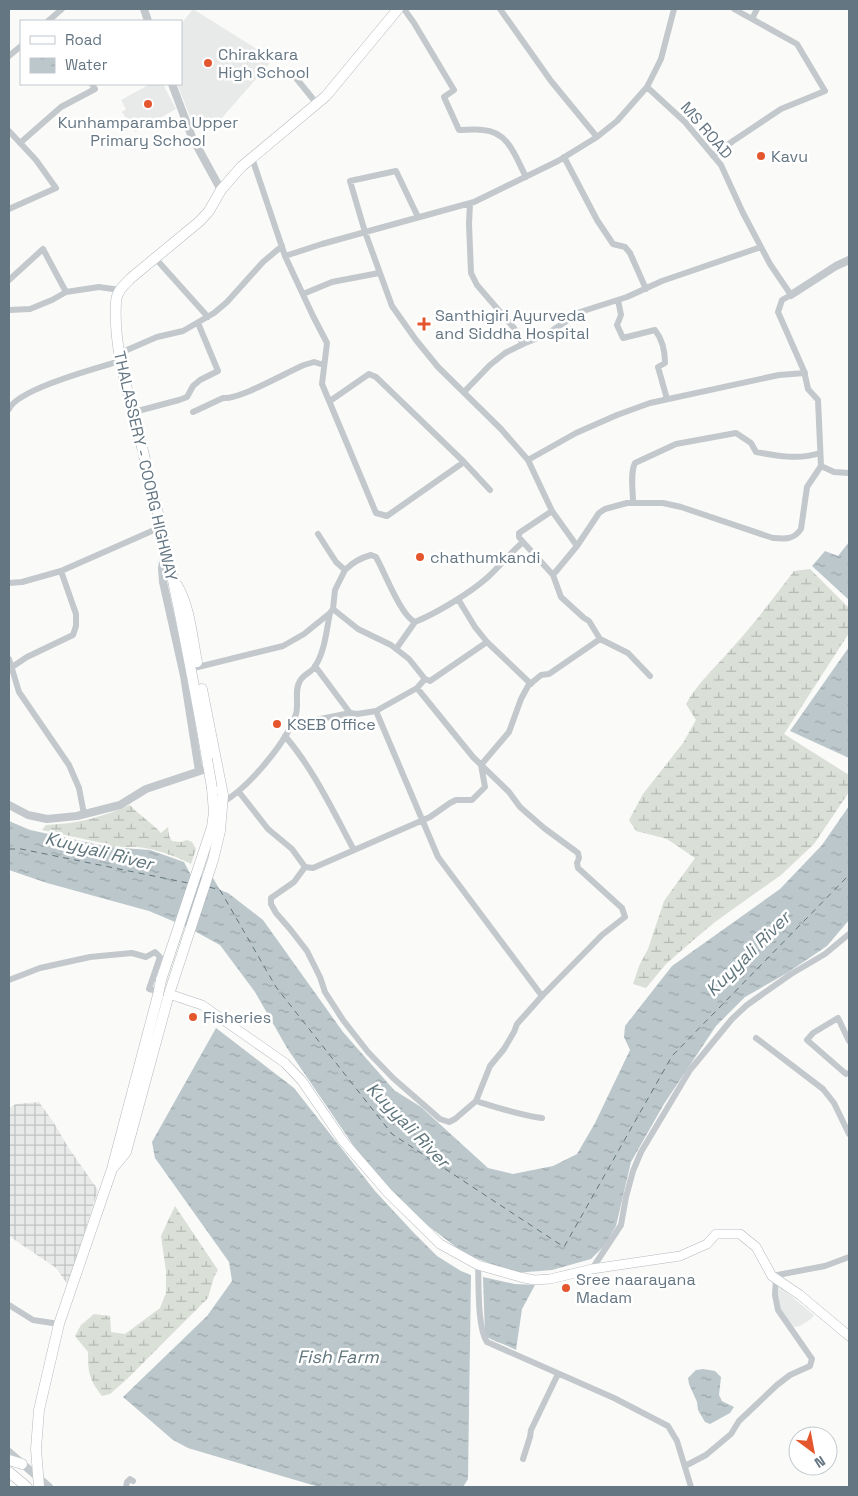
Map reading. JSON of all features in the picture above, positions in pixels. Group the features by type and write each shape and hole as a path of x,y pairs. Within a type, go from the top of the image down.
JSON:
{"main road":[{"path":"120,290 204,217 220,190 232,176 326,96 398,9"},
{"name":"THALASSERY - COORG HIGHWAY","path":"112,1169 161,980 203,856 212,827 214,812 212,788 194,678 166,546 134,412 125,385 120,357 116,309 116,300 120,290"},
{"path":"39,1483 36,1449 40,1410 59,1324 112,1169 126,1152 170,994 220,831 224,802 218,766 182,592 172,575"},
{"path":"170,994 202,1005 286,1063 302,1081 343,1141 388,1192 440,1244 478,1265 534,1280 550,1279 592,1268 680,1256 707,1244 716,1234 740,1234 756,1247 774,1277 800,1294 849,1336"},
{"path":"9,1460 22,1464"},
{"path":"9,1472 27,1487"}],"street":[{"path":"52,20 62,9"},
{"path":"404,9 454,90 444,97 459,130 494,132 508,141 526,177"},
{"path":"500,9 551,81 597,138"},
{"path":"286,256 470,203 526,177 597,138 617,121 647,87 661,59 674,9"},
{"path":"714,156 732,141 782,109 825,91 797,44 734,9"},
{"path":"752,19 757,9"},
{"path":"9,56 20,47"},
{"path":"296,78 317,104"},
{"path":"20,144 61,107 95,89 93,85"},
{"path":"172,85 192,138 220,190"},
{"name":"MS ROAD","path":"647,87 685,122 721,165 743,213 770,264 791,295"},
{"path":"9,131 36,160 56,188 9,209"},
{"path":"564,157 597,220 613,244 625,248 630,253 646,289"},
{"path":"252,158 286,256 327,343 322,384 376,513 387,516 464,462"},
{"path":"418,217 396,171 350,181 365,232 392,306 438,367 501,429 528,460 552,511 577,546"},
{"path":"470,203 471,273 477,285 514,328 523,344"},
{"path":"9,409 19,398 40,388 120,357 157,337 183,331 198,323 227,302 263,262 282,246"},
{"path":"464,392 490,365 505,353 547,334 580,312 618,300 662,281 761,247"},
{"path":"9,280 43,249 66,292"},
{"path":"156,259 208,317"},
{"path":"553,575 577,546 599,513 605,509 633,503 663,503 680,507 773,538 789,539 799,533 807,487 821,466 818,400 808,389 805,373 778,312 782,300 836,266 849,260"},
{"path":"303,294 332,282 379,273"},
{"path":"9,310 30,308 52,300 66,292 100,288 120,290"},
{"path":"618,300 621,314 617,325 623,338 655,330 659,334 665,354 665,363 658,367 667,400"},
{"path":"134,412 179,400 187,396 193,386 200,380 218,371 198,323"},
{"path":"194,412 224,398 242,394 304,364 314,362 324,365"},
{"path":"528,460 576,433 650,403 779,375 805,373"},
{"path":"330,401 369,374 376,377 464,462 490,490"},
{"path":"633,503 634,480 632,470 635,463 676,444 736,433 751,443 756,452 792,457 810,456 820,453"},
{"path":"821,466 834,472 849,473"},
{"path":"552,511 519,533 519,537 553,575 561,597 589,621 600,639 628,653 650,676"},
{"path":"9,583 22,582 61,571 161,527"},
{"path":"318,534 336,562 345,570"},
{"path":"396,649 415,622 458,599 487,578 511,552 524,542"},
{"path":"166,546 162,568 164,582 184,676 199,771"},
{"path":"224,802 239,792 279,746 291,725 298,704 297,690 300,680 315,666 323,653 336,590 345,570 352,562 371,555 376,557 407,617 415,622"},
{"path":"12,667 27,657 73,635 76,626 76,614 61,571"},
{"path":"458,599 475,627 487,642 531,684"},
{"path":"332,611 358,629 391,645 409,659 425,679 430,681 487,642"},
{"path":"198,667 283,646 304,634 332,611"},
{"path":"239,792 268,829 292,849 305,867 313,868 423,820 456,800 472,800 485,787 481,765 495,746 509,732 522,699 531,684 541,675 549,674 600,639"},
{"path":"9,659 19,692 76,778 84,814"},
{"path":"315,666 350,713"},
{"path":"291,725 350,713 357,714 376,711 418,688 425,679"},
{"path":"305,867 294,882 271,898 271,904 276,913 307,951 325,992 343,1020 368,1052 392,1078 440,1119 449,1122 476,1100 490,1066 504,1049 514,1032 516,1024 602,935 625,917 622,908 578,868 578,853 531,817 481,765 418,688"},
{"path":"376,711 438,857 542,996"},
{"path":"285,736 297,750 313,775 354,850"},
{"path":"9,805 28,815 47,819 84,814 120,805 146,790 218,766"},
{"path":"592,1268 620,1225 626,1197 641,1152 690,1070 732,1019 748,1005 791,974 825,954 849,934"},
{"path":"9,980 40,968 72,960 132,953 146,957 155,952 160,957 149,989 170,994"},
{"path":"849,1041 838,1018 813,1033 807,1040 846,1074 849,1072"},
{"path":"756,1038 823,1089 834,1103 849,1134"},
{"path":"476,1100 511,1112 542,1118"},
{"path":"685,1466 706,1455 731,1434 739,1421 777,1385 810,1366 812,1362 812,1359 778,1310 774,1277 825,1266 849,1257"},
{"path":"478,1265 481,1325 483,1336 487,1342 614,1398 668,1426 677,1441 691,1487"},
{"path":"9,1305 33,1320 59,1324"},
{"path":"523,1459 530,1437 530,1430 558,1374"},
{"path":"9,1452 39,1483 49,1487"},
{"path":"126,1487 130,1479 133,1481"}],"shaded area":[{"path":"193,9 263,53 269,64 221,119 196,131 177,85 182,85 182,23"},
{"name":"Kunhamparamba Upper Primary School","path":"148,85 164,85 176,109 135,132 122,112 126,109 121,100"},
{"path":"39,1102 98,1190 68,1285 56,1268 9,1236 9,1108 16,1104"},
{"path":"780,1287 814,1315 811,1319 800,1326 792,1326 780,1308 778,1294"}],"green space":[{"path":"810,569 849,608 849,633 784,734 849,775 849,792 814,844 781,875 715,922 666,964 646,988 633,984 639,966 648,949 664,901 695,858 667,839 636,831 629,820 643,794 683,743 696,720 686,704 696,688 749,629 794,571"},
{"path":"130,805 161,833 168,827 169,836 172,841 181,842 187,840 192,842 196,849 191,864 152,849 109,847 107,844 42,830 46,825 89,819"},
{"path":"175,1206 218,1270 208,1298 126,1380 110,1394 102,1396 90,1376 88,1352 75,1336 81,1325 94,1314 110,1316 111,1332 125,1334 160,1308 166,1293 166,1271 161,1236"}],"water":[{"path":"849,542 849,600 812,566 825,551 838,556"},
{"path":"849,647 849,758 790,731"},
{"name":"Kuyyali River","path":"849,806 849,920 827,946 787,973 745,997 716,1026 664,1104 631,1162 616,1226 605,1245 591,1259 552,1270 515,1273 465,1254 418,1218 366,1164 287,1048 255,992 220,945 187,927 149,911 47,883 9,870 9,821 30,830 109,847 150,850 184,862 191,875 213,878 220,890 228,893 263,920 343,1032 394,1090 421,1107 488,1168 513,1174 553,1166 577,1154 595,1123 630,1050 624,1037 625,1026 672,966 780,889 822,845"},
{"name":"Fish Farm","path":"216,1028 294,1088 375,1191 414,1233 437,1256 471,1275 468,1479 463,1487 319,1487 188,1448 173,1440 123,1397 207,1316 232,1281 229,1262 155,1158 152,1142"},
{"path":"483,1277 515,1284 535,1285 522,1309 516,1350 485,1336"},
{"path":"696,1370 715,1371 721,1377 719,1395 722,1401 734,1407 730,1413 710,1424 705,1422 698,1410 688,1378"}],"ferry route":[{"path":"9,849 21,849 188,883"},
{"path":"209,887 220,890 276,987 392,1134 564,1247 672,1056 849,875"}],"place":[{"name":"Chirakkara High School","path":"208,63"},
{"name":"Kunhamparamba Upper Primary School","path":"148,104"},
{"name":"Kavu","path":"761,156"},
{"name":"Santhigiri Ayurveda and Siddha Hospital","path":"424,324"},
{"name":"chathumkandi","path":"420,557"},
{"name":"KSEB Office","path":"277,724"},
{"name":"Fisheries","path":"193,1017"},
{"name":"Sree naarayana Madam","path":"566,1288"}]}
